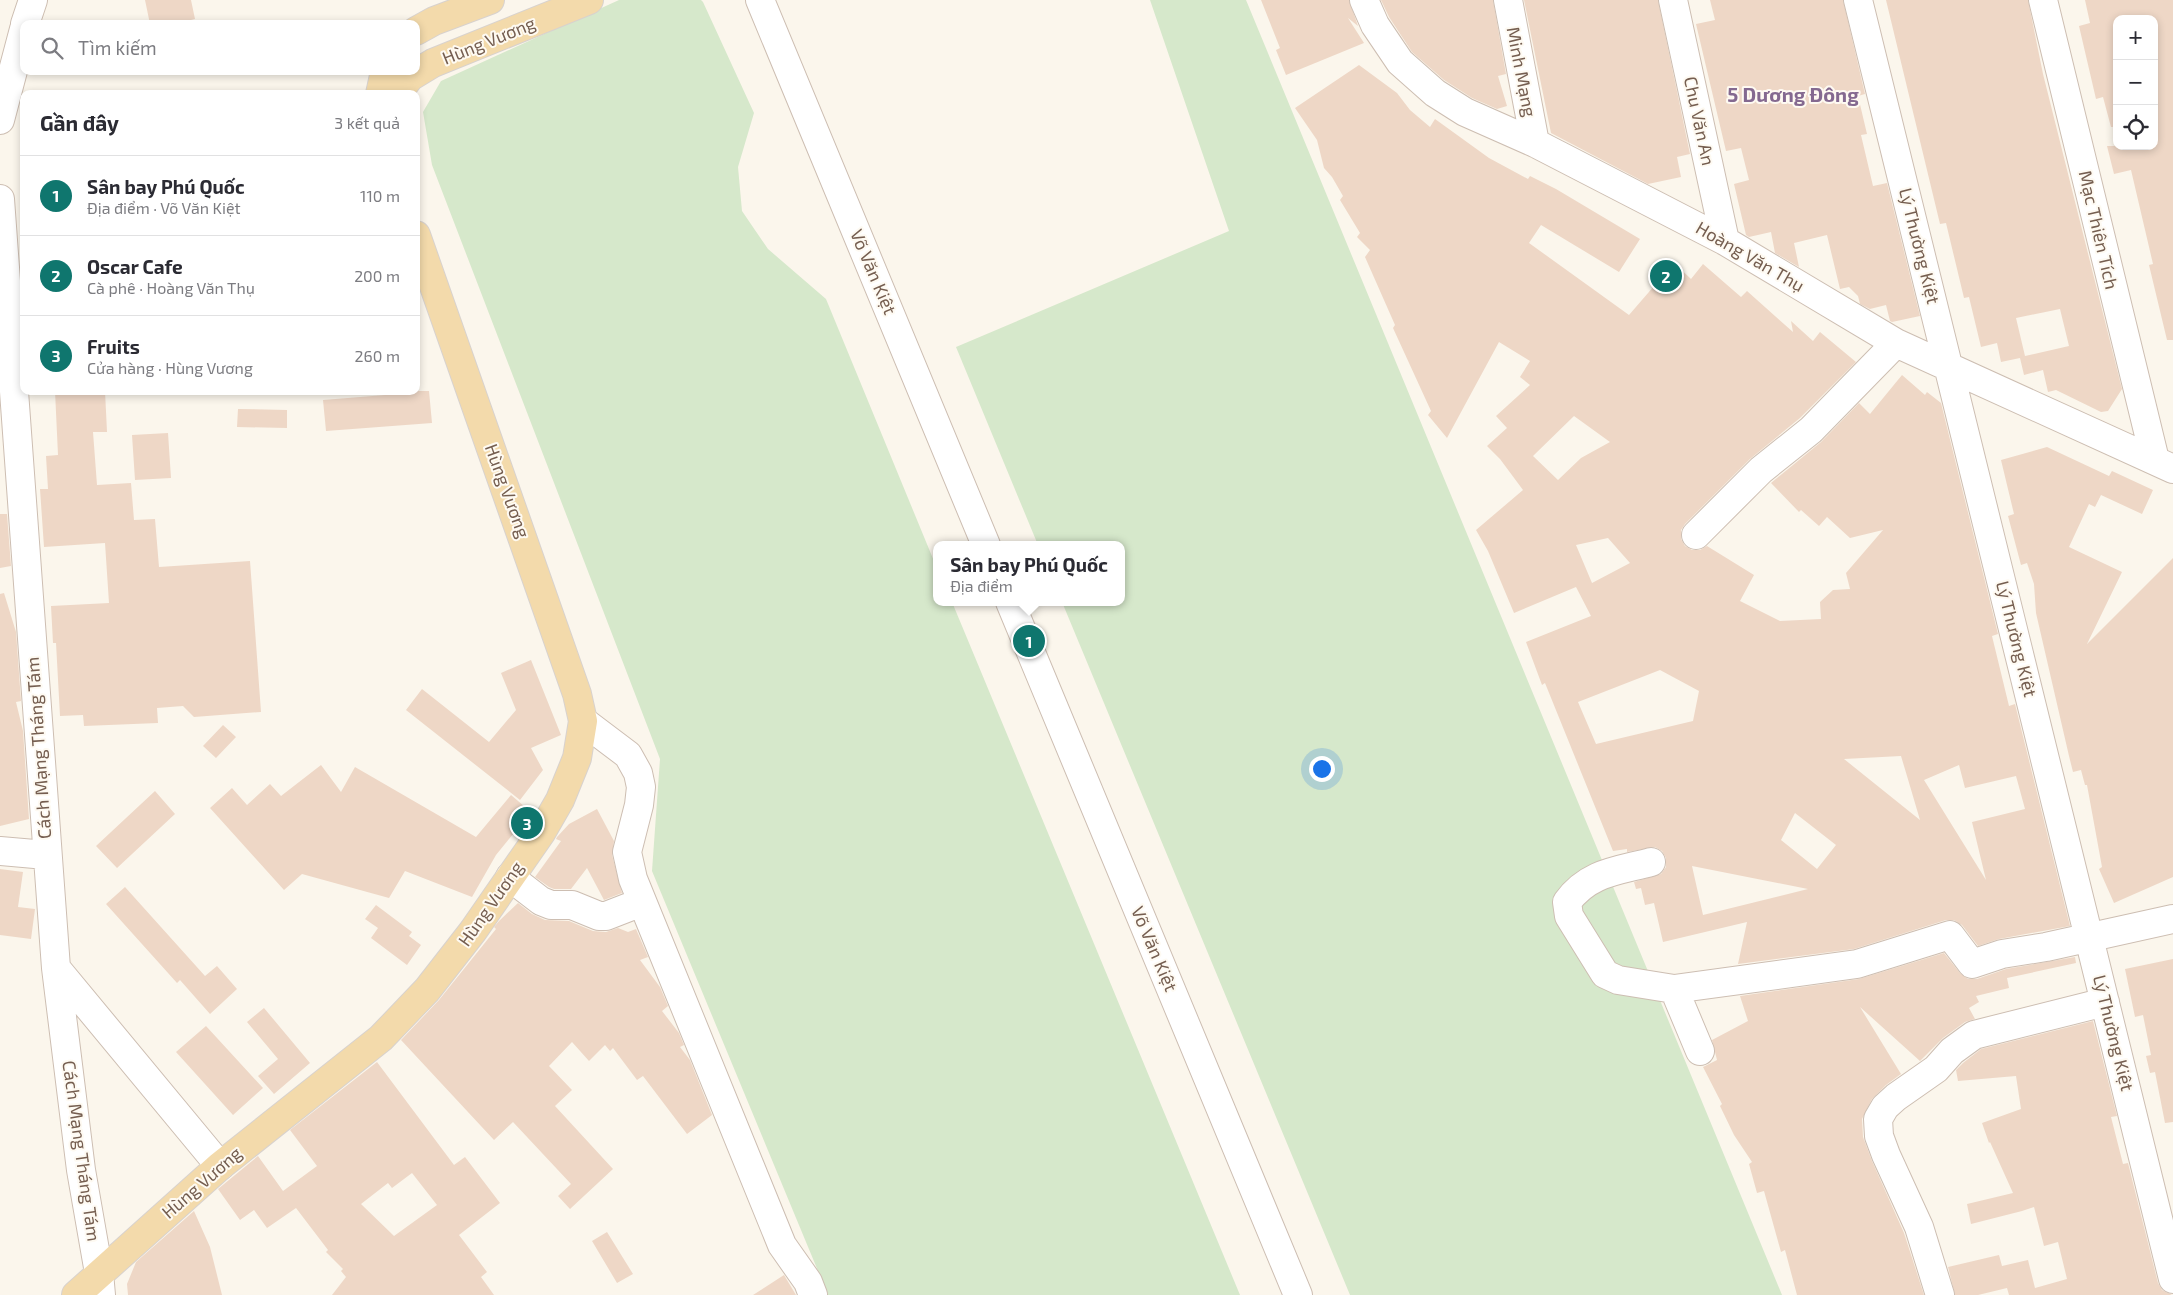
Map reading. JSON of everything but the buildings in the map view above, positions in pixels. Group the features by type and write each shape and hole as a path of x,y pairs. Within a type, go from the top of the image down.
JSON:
{"main road":[{"path":"420,29 434,21 490,0"},
{"name":"Hùng Vương","path":"420,71 433,63 590,0"},
{"path":"381,90 384,75"},
{"name":"Hùng Vương","path":"400,90 413,75"},
{"name":"Hùng Vương","path":"76,1295 100,1284 220,1166 381,1038 427,990 473,932 510,876 542,833 560,800 577,758 583,721 578,694 420,246"}],"street":[{"path":"26,20 33,0"},
{"name":"Võ Văn Kiệt","path":"760,0 984,541"},
{"name":"Hoàng Văn Thụ","path":"1364,0 1376,25 1400,62 1434,93 1465,112 1535,143 1725,241 1896,343 2164,465"},
{"name":"Minh Mạng","path":"1508,0 1535,143"},
{"name":"Chu Văn An","path":"1673,0 1725,241"},
{"name":"Lý Thường Kiệt","path":"1858,0 2173,1279"},
{"name":"Mạc Thiên Tích","path":"2043,0 2164,465"},
{"path":"0,120 20,44"},
{"name":"Cách Mạng Tháng Tám","path":"0,199 46,855 56,968 81,1170 100,1284"},
{"path":"1696,535 1761,470 1811,430 1896,343"},
{"name":"Võ Văn Kiệt","path":"1012,606 1298,1295"},
{"path":"583,721 628,755 638,773 641,786 639,805 627,852 628,864 782,1245 808,1282 813,1295"},
{"path":"0,851 46,855"},
{"path":"1651,862 1593,878 1574,892 1567,902 1569,916 1605,974 1618,980 1674,989 1857,964 1950,935 1972,964 2002,954 2090,938 2173,919"},
{"path":"510,876 541,901 551,905 572,905 599,916 606,916 642,902"},
{"path":"56,968 220,1166"},
{"path":"1674,989 1700,1051"},
{"path":"1940,1295 1919,1227 1886,1155 1880,1136 1878,1119 1885,1107 1896,1097 1936,1069 1952,1050 1974,1035 2105,1002"}],"green space":[{"path":"619,0 701,0 703,2 754,113 738,167 742,211 768,249 826,299 933,559 933,606 954,606 1240,1295 828,1295 652,871 660,759 432,165 423,112 441,81"},
{"path":"1150,0 1246,0 1782,1295 1350,1295 1064,606 1125,606 1125,541 1036,541 956,347 1229,231"}],"place":[{"name":"Oscar Cafe","path":"1666,276"},
{"name":"Sân bay Phú Quốc","path":"1029,641"},
{"name":"Fruits","path":"527,823"}],"district":[{"name":"5 Dương Đông","path":"1793,95"}]}
